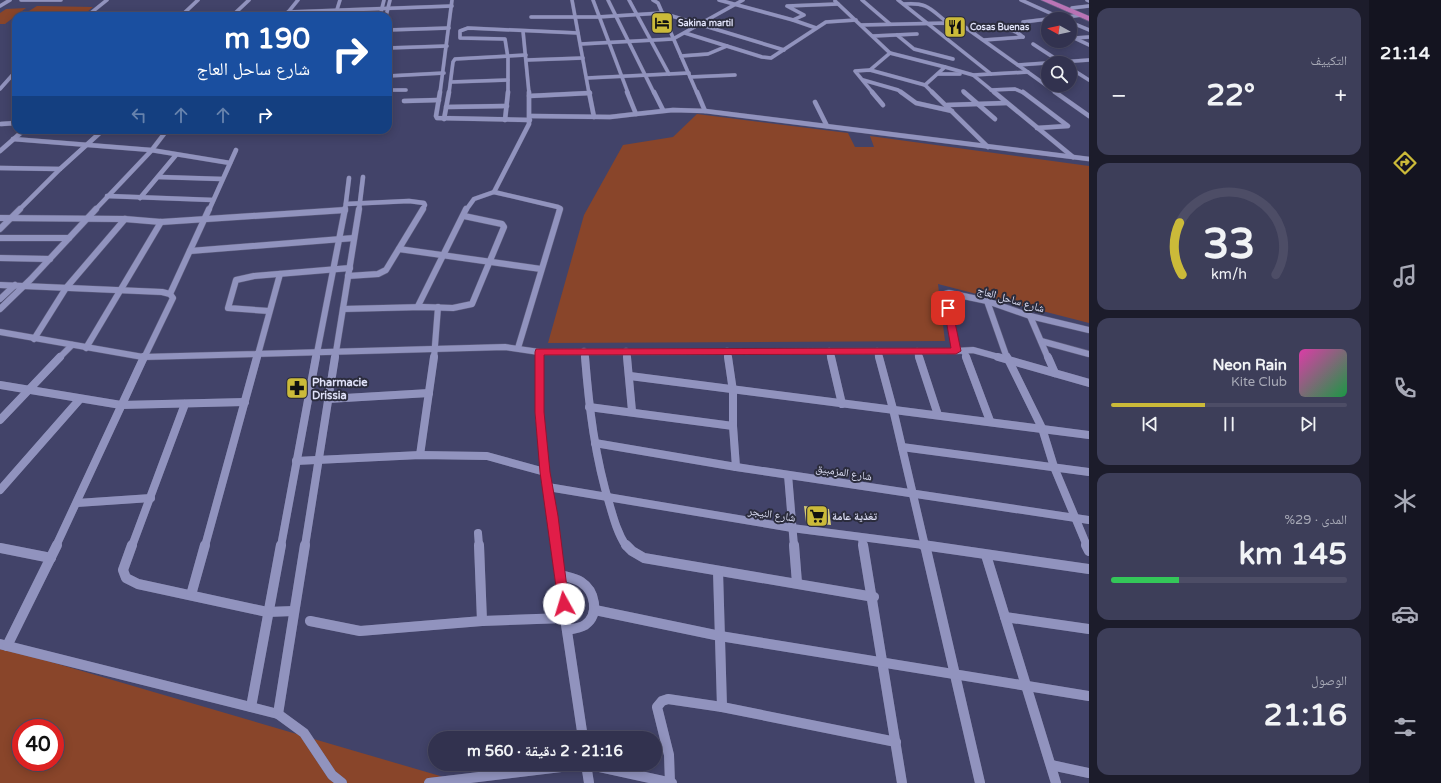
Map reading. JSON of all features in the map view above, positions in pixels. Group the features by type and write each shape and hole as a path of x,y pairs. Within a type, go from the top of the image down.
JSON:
{"main road":[{"path":"1045,0 1089,17"},
{"path":"1052,0 1089,17"}],"street":[{"path":"0,6 10,0"},
{"path":"21,0 61,0"},
{"path":"92,12 107,0"},
{"path":"185,12 198,0"},
{"path":"236,12 249,0"},
{"path":"288,12 298,0"},
{"path":"337,10 340,0"},
{"path":"381,12 384,0"},
{"path":"387,12 390,0"},
{"path":"452,0 444,73 436,116 439,119 505,120 530,118 616,117 663,110 682,109 1089,159"},
{"path":"572,0 594,117"},
{"path":"593,0 598,17 636,114"},
{"path":"608,0 630,41 663,110"},
{"path":"629,0 669,74"},
{"path":"653,0 658,4 705,111"},
{"path":"719,0 793,20 816,28"},
{"path":"580,44 673,39 743,0"},
{"path":"834,0 890,53 971,75 1073,157"},
{"path":"862,0 890,24"},
{"path":"898,0 991,74"},
{"path":"1021,0 1048,12"},
{"path":"793,20 804,15 787,6 838,4"},
{"path":"904,4 923,4 948,23"},
{"path":"288,12 452,6"},
{"path":"1072,8 1089,6"},
{"path":"531,17 575,18 662,14 784,50"},
{"path":"1077,16 1081,15"},
{"path":"685,33 766,58 775,56 828,21 856,20"},
{"path":"1023,22 1041,20"},
{"path":"861,25 925,23 948,23 962,25 1088,116"},
{"path":"1077,25 1089,30"},
{"path":"392,30 449,28"},
{"path":"505,120 508,80 507,56 504,38 460,38 460,31 468,28 578,33"},
{"path":"971,31 1011,29 1023,36 984,40"},
{"path":"494,192 520,142 530,118 523,31"},
{"path":"873,36 917,34"},
{"path":"898,35 914,49 953,59"},
{"path":"1077,38 1089,37"},
{"path":"1077,39 1089,43"},
{"path":"1033,44 1051,56"},
{"path":"392,48 447,46"},
{"path":"681,56 708,54 727,46"},
{"path":"870,70 890,53"},
{"path":"444,119 453,62 455,59 507,56 583,58"},
{"path":"1077,61 1089,60"},
{"path":"1018,65 1041,64"},
{"path":"925,86 945,67"},
{"path":"882,105 855,71 870,70 925,86 947,105 988,147"},
{"path":"938,74 971,75 1028,72"},
{"path":"1077,72 1089,80"},
{"path":"392,76 444,73"},
{"path":"587,78 669,74 735,75"},
{"path":"0,89 12,76"},
{"path":"451,82 508,80"},
{"path":"862,80 898,90 916,103 952,111"},
{"path":"392,90 406,90"},
{"path":"991,90 1020,90 1068,126 1037,128"},
{"path":"963,91 995,119"},
{"path":"529,96 590,93"},
{"path":"404,101 439,100"},
{"path":"815,102 827,126"},
{"path":"947,105 1006,103"},
{"path":"446,106 507,106"},
{"path":"0,125 12,124"},
{"path":"0,151 20,134"},
{"path":"0,229 60,169 99,134"},
{"path":"0,309 26,286 164,134"},
{"path":"13,140 89,144 151,150 230,163"},
{"path":"170,294 236,150"},
{"path":"140,198 159,178 176,155"},
{"path":"0,168 60,169"},
{"path":"278,714 360,204 363,177"},
{"path":"159,178 222,179"},
{"path":"251,707 267,612 339,240 349,178"},
{"path":"418,306 464,216 468,205 474,199 494,192 560,208 518,348"},
{"path":"107,196 213,200"},
{"path":"0,218 125,219 161,222 204,220 345,207 360,204 409,201 424,204 424,208 389,268 384,272 378,274 333,270 238,278 235,282 228,306 231,309 269,310"},
{"path":"343,309 418,306 438,308 464,307 472,304 504,230 503,226 464,216"},
{"path":"34,339 66,288 125,219"},
{"path":"86,348 161,222"},
{"path":"0,238 69,238"},
{"path":"190,251 354,238"},
{"path":"399,249 541,269"},
{"path":"0,258 50,259"},
{"path":"191,595 280,274"},
{"path":"0,284 170,294"},
{"path":"0,299 15,285"},
{"name":"شارع ساحل العاج","path":"960,351 945,294 949,293 987,301 1030,316 1089,330"},
{"path":"170,294 173,298 120,405 51,558 3,645 278,714 304,733 332,775 342,783"},
{"path":"987,301 1008,360 1042,428 1054,467 1089,551"},
{"path":"420,455 435,350 438,308"},
{"path":"1030,316 1055,373"},
{"path":"0,332 143,357 336,351 518,348 539,352 973,350 1089,383"},
{"path":"1041,341 1089,354"},
{"path":"0,420 72,345"},
{"path":"584,351 589,406 595,443 607,498 621,537 636,555 718,571 874,597"},
{"path":"626,351 630,376 632,411"},
{"path":"727,351 733,391 733,426 736,467"},
{"path":"828,351 842,404"},
{"path":"877,351 893,409 980,783"},
{"path":"917,351 938,415"},
{"path":"960,351 990,421"},
{"path":"539,352 539,412 545,472 582,731"},
{"path":"630,376 733,391 893,409 1089,435"},
{"path":"0,385 120,405 245,402"},
{"path":"328,399 429,393"},
{"path":"0,490 80,399"},
{"path":"185,404 123,570 123,575 128,580 138,584 267,612 294,610"},
{"path":"589,406 733,426"},
{"name":"شارع المزمبيق","path":"595,443 736,467 1089,520"},
{"path":"902,447 1089,472"},
{"path":"296,461 420,455 488,456 545,472"},
{"path":"788,475 797,583"},
{"name":"شارع النيجر","path":"548,487 792,528 925,545 1089,569"},
{"path":"77,503 151,498"},
{"path":"478,533 482,622"},
{"path":"862,538 874,597 882,663 902,783"},
{"path":"0,548 51,558"},
{"path":"986,554 1056,783"},
{"path":"718,571 722,707"},
{"path":"560,575 581,582 585,585 592,594 595,610 586,624 581,627 567,630"},
{"path":"595,610 720,636 882,663 1026,684 1089,696"},
{"path":"1005,617 1089,629"},
{"path":"310,621 360,631 482,622 565,618"},
{"path":"617,771 670,783 669,755 658,714 659,703 662,701 674,700 722,707 896,742"},
{"path":"1051,765 1089,773"},
{"path":"429,783 528,771"},
{"path":"587,771 589,783"}],"shaded area":[{"path":"37,6 93,7 87,12 27,12"},
{"path":"26,8 21,12 12,12 12,19 5,24 0,24 0,13 6,9"},
{"path":"697,114 848,133 855,147 874,147 870,136 1089,166 1089,323 938,284 945,341 548,343 584,215 623,145 673,137"},
{"path":"0,647 464,783 0,783"}],"building":[{"name":"تغذية عامة","path":"804,506 829,509 831,525 806,522"}],"place":[{"name":"Sakina martil","path":"662,23"},
{"name":"Cosas Buenas","path":"955,27"},
{"name":"Pharmacie Drissia","path":"297,388"},
{"name":"تغذية عامة","path":"817,516"}],"route":[{"path":"564,604 553,516 545,472 539,412 539,352 956,351 948,308"}]}
